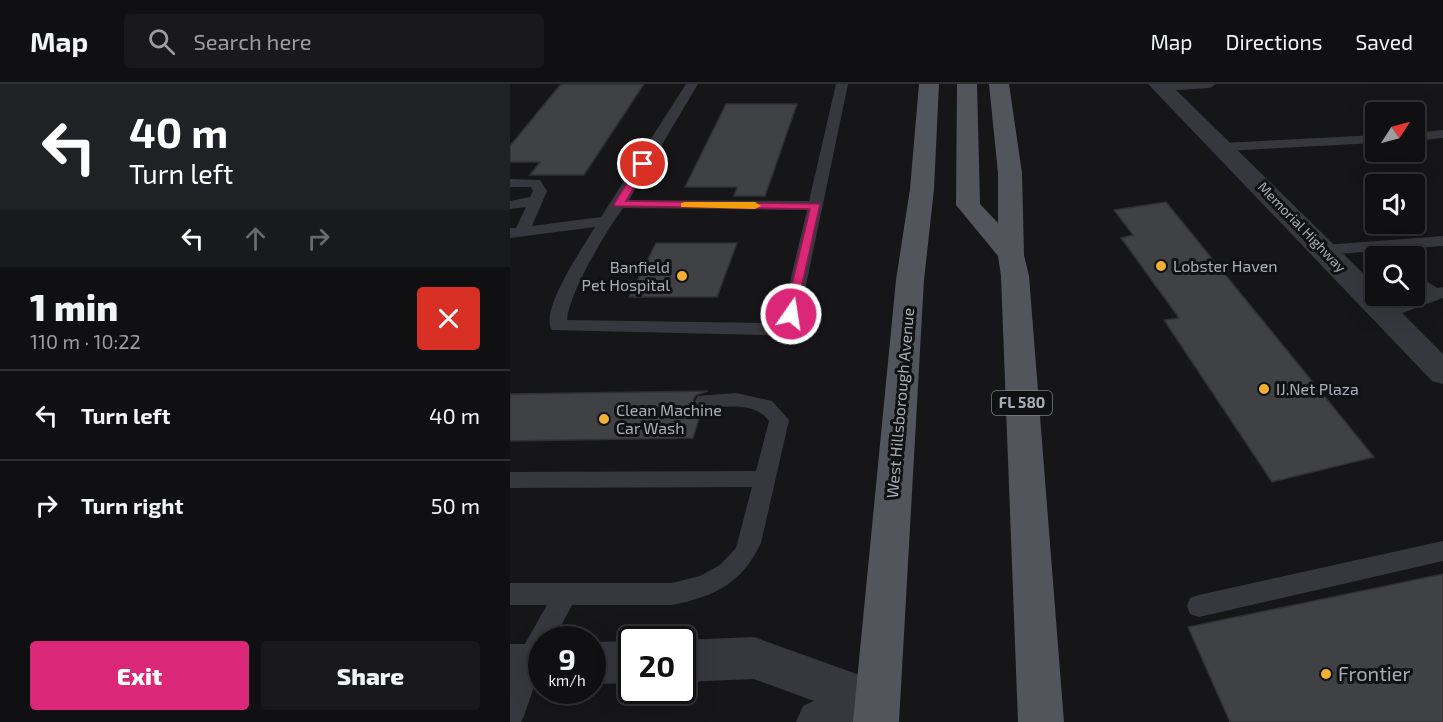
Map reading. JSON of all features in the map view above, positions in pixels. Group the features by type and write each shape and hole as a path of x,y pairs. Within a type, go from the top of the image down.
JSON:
{"main road":[{"name":"West Hillsborough Avenue","path":"877,712 910,280 922,189 929,84"},
{"path":"967,84 968,205 1011,255"},
{"name":"FL 580","path":"999,84 1010,173 1011,255 1015,276 1041,722"}],"street":[{"name":"Memorial Highway","path":"1160,86 1223,147 1443,373"},
{"path":"696,660 754,658 877,712"},
{"path":"819,722 877,712"}],"lane":[{"path":"692,84 619,204 606,221 560,304 558,326 768,329 791,314 842,84"},
{"path":"1160,86 1210,84"},
{"path":"1425,136 1443,134"},
{"path":"1223,147 1365,140"},
{"path":"510,183 535,183 540,191 537,200 516,232"},
{"path":"510,205 537,200"},
{"path":"619,204 816,206"},
{"path":"516,232 606,221"},
{"path":"1417,246 1443,242"},
{"path":"1324,250 1365,251"},
{"path":"1425,285 1438,294"},
{"path":"1385,313 1438,294"},
{"path":"510,594 672,594 697,589 718,580 743,558 750,543 779,420 773,409 760,402 705,401"},
{"path":"510,480 764,479"},
{"path":"1199,606 1443,550"},
{"path":"510,716 526,665 566,593"}],"building":[{"path":"561,84 644,84 584,175 530,175 540,162 510,162 510,146"},
{"path":"726,104 797,104 765,196 734,196 737,187 685,187"},
{"name":"IJ.Net Plaza","path":"1166,202 1374,457 1272,482 1164,320 1179,318 1121,238 1133,235 1114,210"},
{"name":"Banfield Pet Hospital","path":"656,243 737,243 717,297 629,297"},
{"name":"Clean Machine Car Wash","path":"708,391 696,395 693,400 696,407 702,409 693,438 510,441 510,394"},
{"name":"Frontier","path":"1443,574 1443,722 1230,722 1188,627"}],"slow traffic":[{"path":"685,205 755,206"}],"place":[{"name":"Lobster Haven","path":"1161,266"},
{"name":"Banfield Pet Hospital","path":"682,276"},
{"name":"IJ.Net Plaza","path":"1264,389"},
{"name":"Clean Machine Car Wash","path":"604,419"},
{"name":"Frontier","path":"1326,674"}],"route":[{"path":"643,164 619,204 816,206 791,314"}]}
